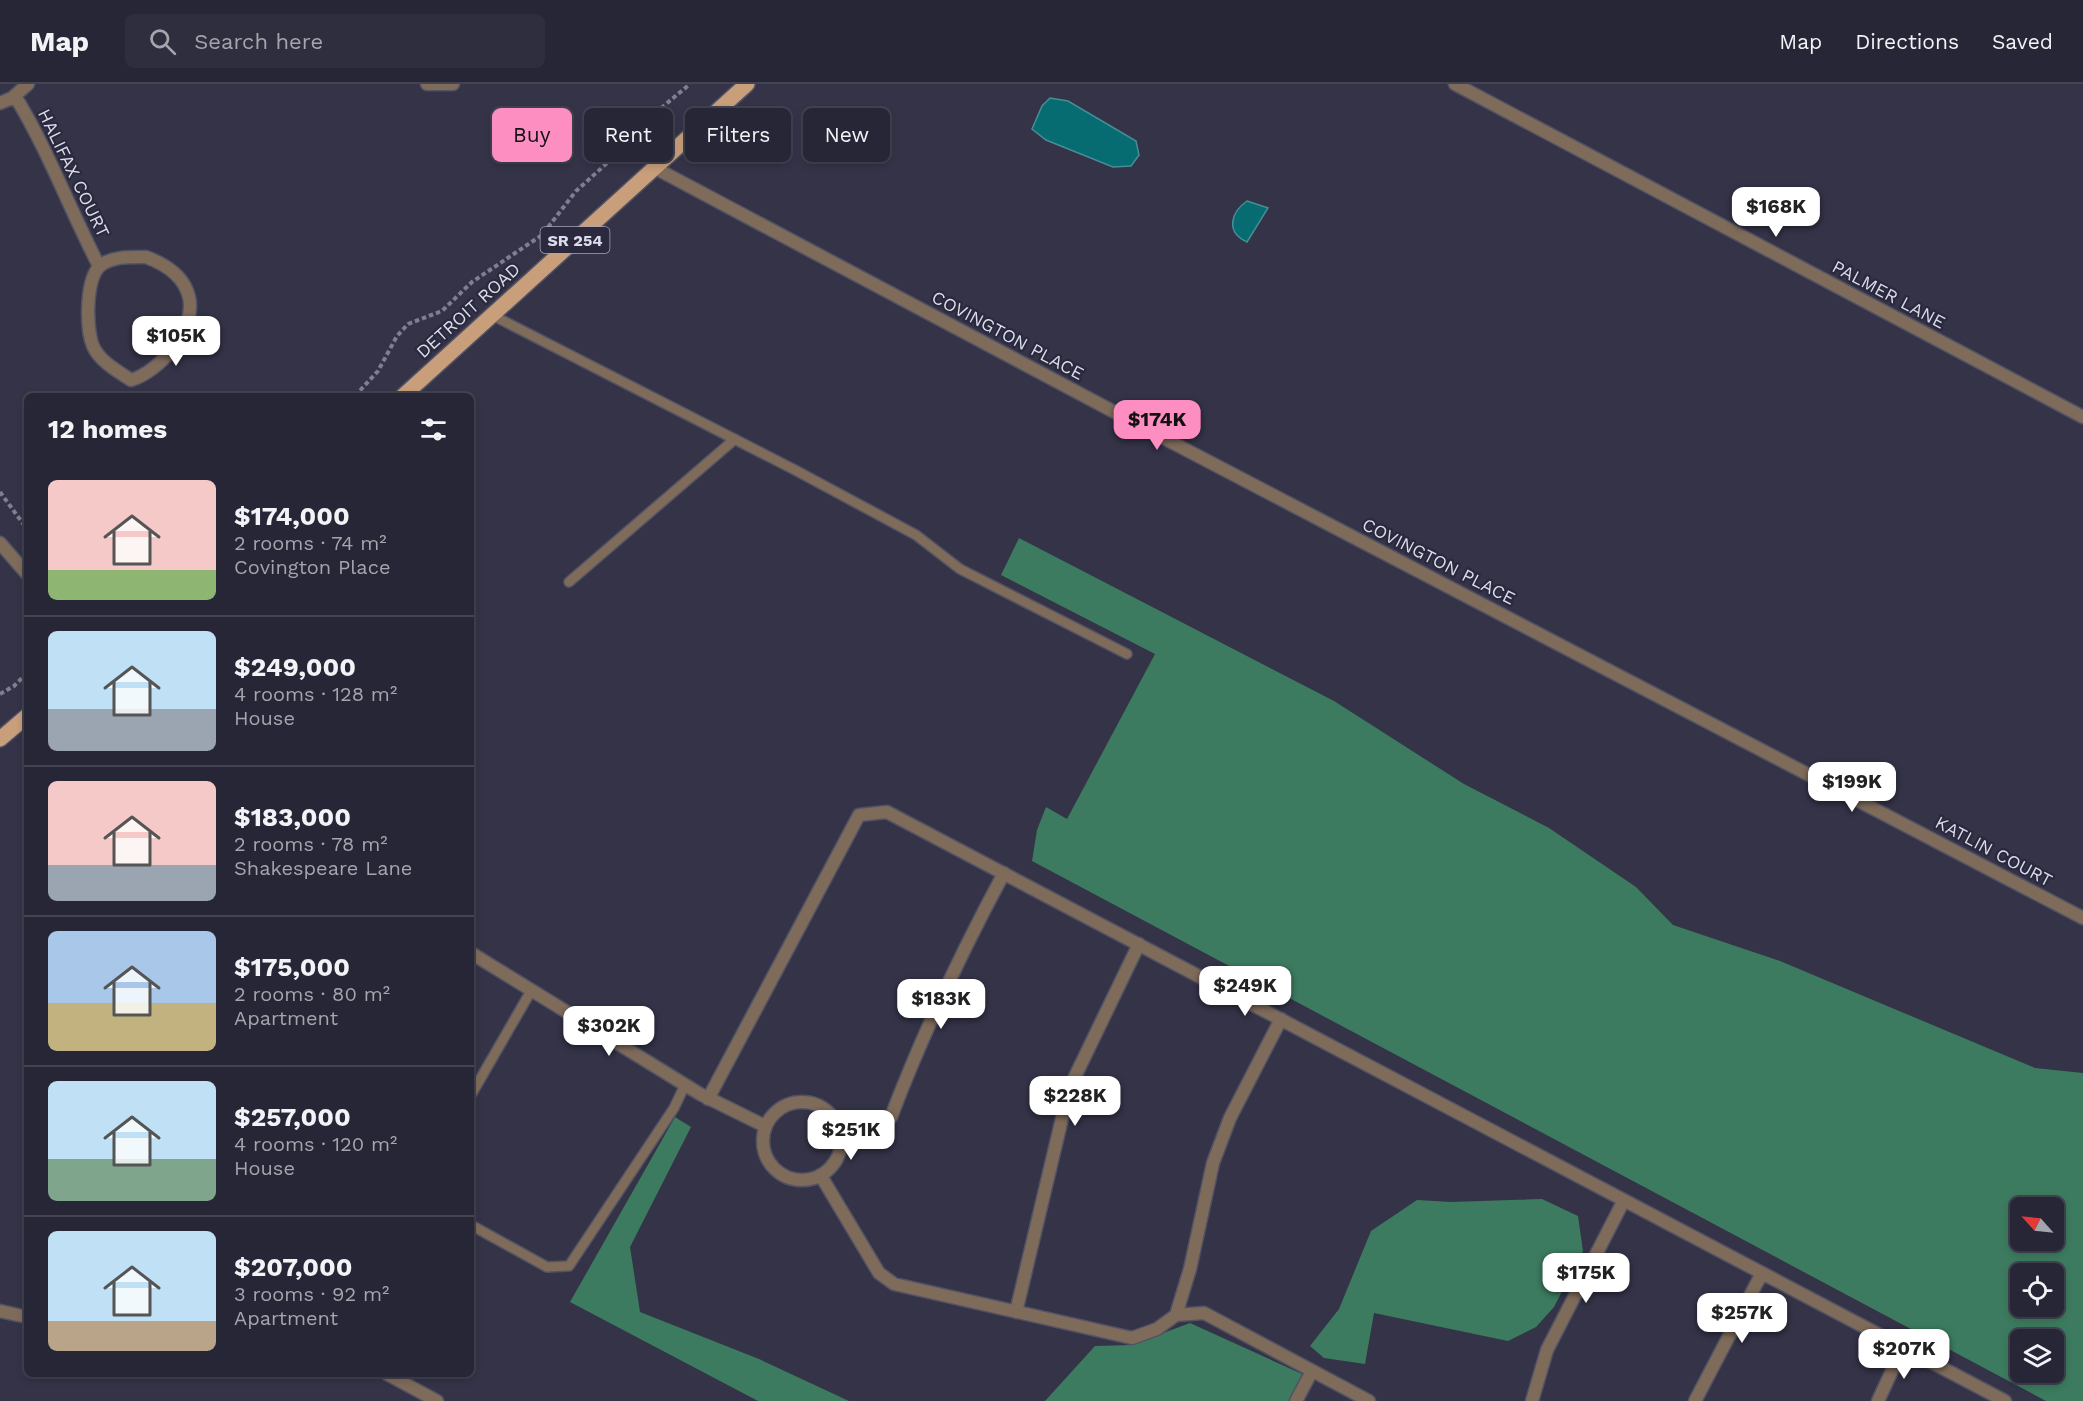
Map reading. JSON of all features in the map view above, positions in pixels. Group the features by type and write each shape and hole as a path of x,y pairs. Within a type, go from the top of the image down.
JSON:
{"main road":[{"name":"DETROIT ROAD","path":"406,393 747,84"},
{"path":"0,739 24,719"}],"street":[{"path":"0,103 15,96 28,84"},
{"path":"428,84 453,84"},
{"name":"PALMER LANE","path":"1455,84 2083,417"},
{"name":"HALIFAX COURT","path":"15,96 40,139 72,214 99,266 92,283 88,304 93,348 112,367 131,380 141,378 169,352 179,339 189,316 189,297 175,273 161,263 146,257 117,258 99,266"},
{"name":"COVINGTON PLACE","path":"655,168 1152,432 1633,682"},
{"path":"0,543 24,571"},
{"name":"KATLIN COURT","path":"1633,682 2083,918"},
{"path":"708,1099 859,815 887,812 2005,1401"},
{"path":"840,1131 891,1117 920,1040 957,959 1004,873"},
{"path":"1016,1312 1069,1089 1139,944"},
{"path":"474,955 708,1099 765,1126"},
{"path":"1176,1315 1190,1269 1212,1163 1230,1118 1281,1019"},
{"path":"792,1102 812,1103 828,1112 837,1122 840,1131 838,1156 833,1165 821,1176 808,1181 795,1180 777,1172 764,1154 762,1143 765,1126 777,1110 792,1102"},
{"path":"821,1176 879,1273 894,1284 1131,1338 1157,1329 1176,1315 1204,1313 1369,1401"},
{"path":"1532,1401 1547,1350 1624,1200"},
{"path":"1695,1401 1762,1273"},
{"path":"0,1311 24,1316"},
{"path":"1878,1401 1903,1347"},
{"path":"1296,1401 1312,1371"},
{"path":"393,1377 437,1401"}],"lane":[{"path":"492,315 735,439 916,535 960,569 1127,654"},
{"path":"569,582 735,439"},
{"path":"474,1090 531,991"},
{"path":"474,1227 547,1267 569,1266 674,1108 685,1085"}],"path":[{"path":"358,393 378,371 397,336 408,324 442,311 472,282 542,235 576,191 613,159 642,124 690,84"},
{"path":"0,492 24,525"},
{"path":"0,694 14,686 24,676"}],"shaded area":[{"path":"1050,98 1068,101 1136,141 1139,155 1131,166 1113,167 1046,140 1032,129 1042,106"},
{"path":"1247,201 1268,208 1247,242 1235,233 1233,222 1237,211"},
{"path":"1019,538 1334,701 1464,784 1549,828 1636,887 1673,925 1780,961 2035,1068 2083,1073 2083,1401 2046,1401 2012,1383 2064,1383 2064,1329 2010,1329 2010,1382 1032,861 1037,830 1046,807 1067,819 1155,654 1001,575"},
{"path":"675,1117 691,1127 630,1247 640,1312 759,1359 849,1401 758,1401 570,1302"},
{"path":"1542,1199 1578,1216 1583,1251 1554,1307 1536,1327 1508,1341 1374,1313 1365,1364 1324,1358 1310,1346 1339,1309 1371,1231 1417,1200 1451,1202"},
{"path":"1190,1323 1302,1374 1289,1401 1045,1401 1095,1346 1131,1345"}]}
